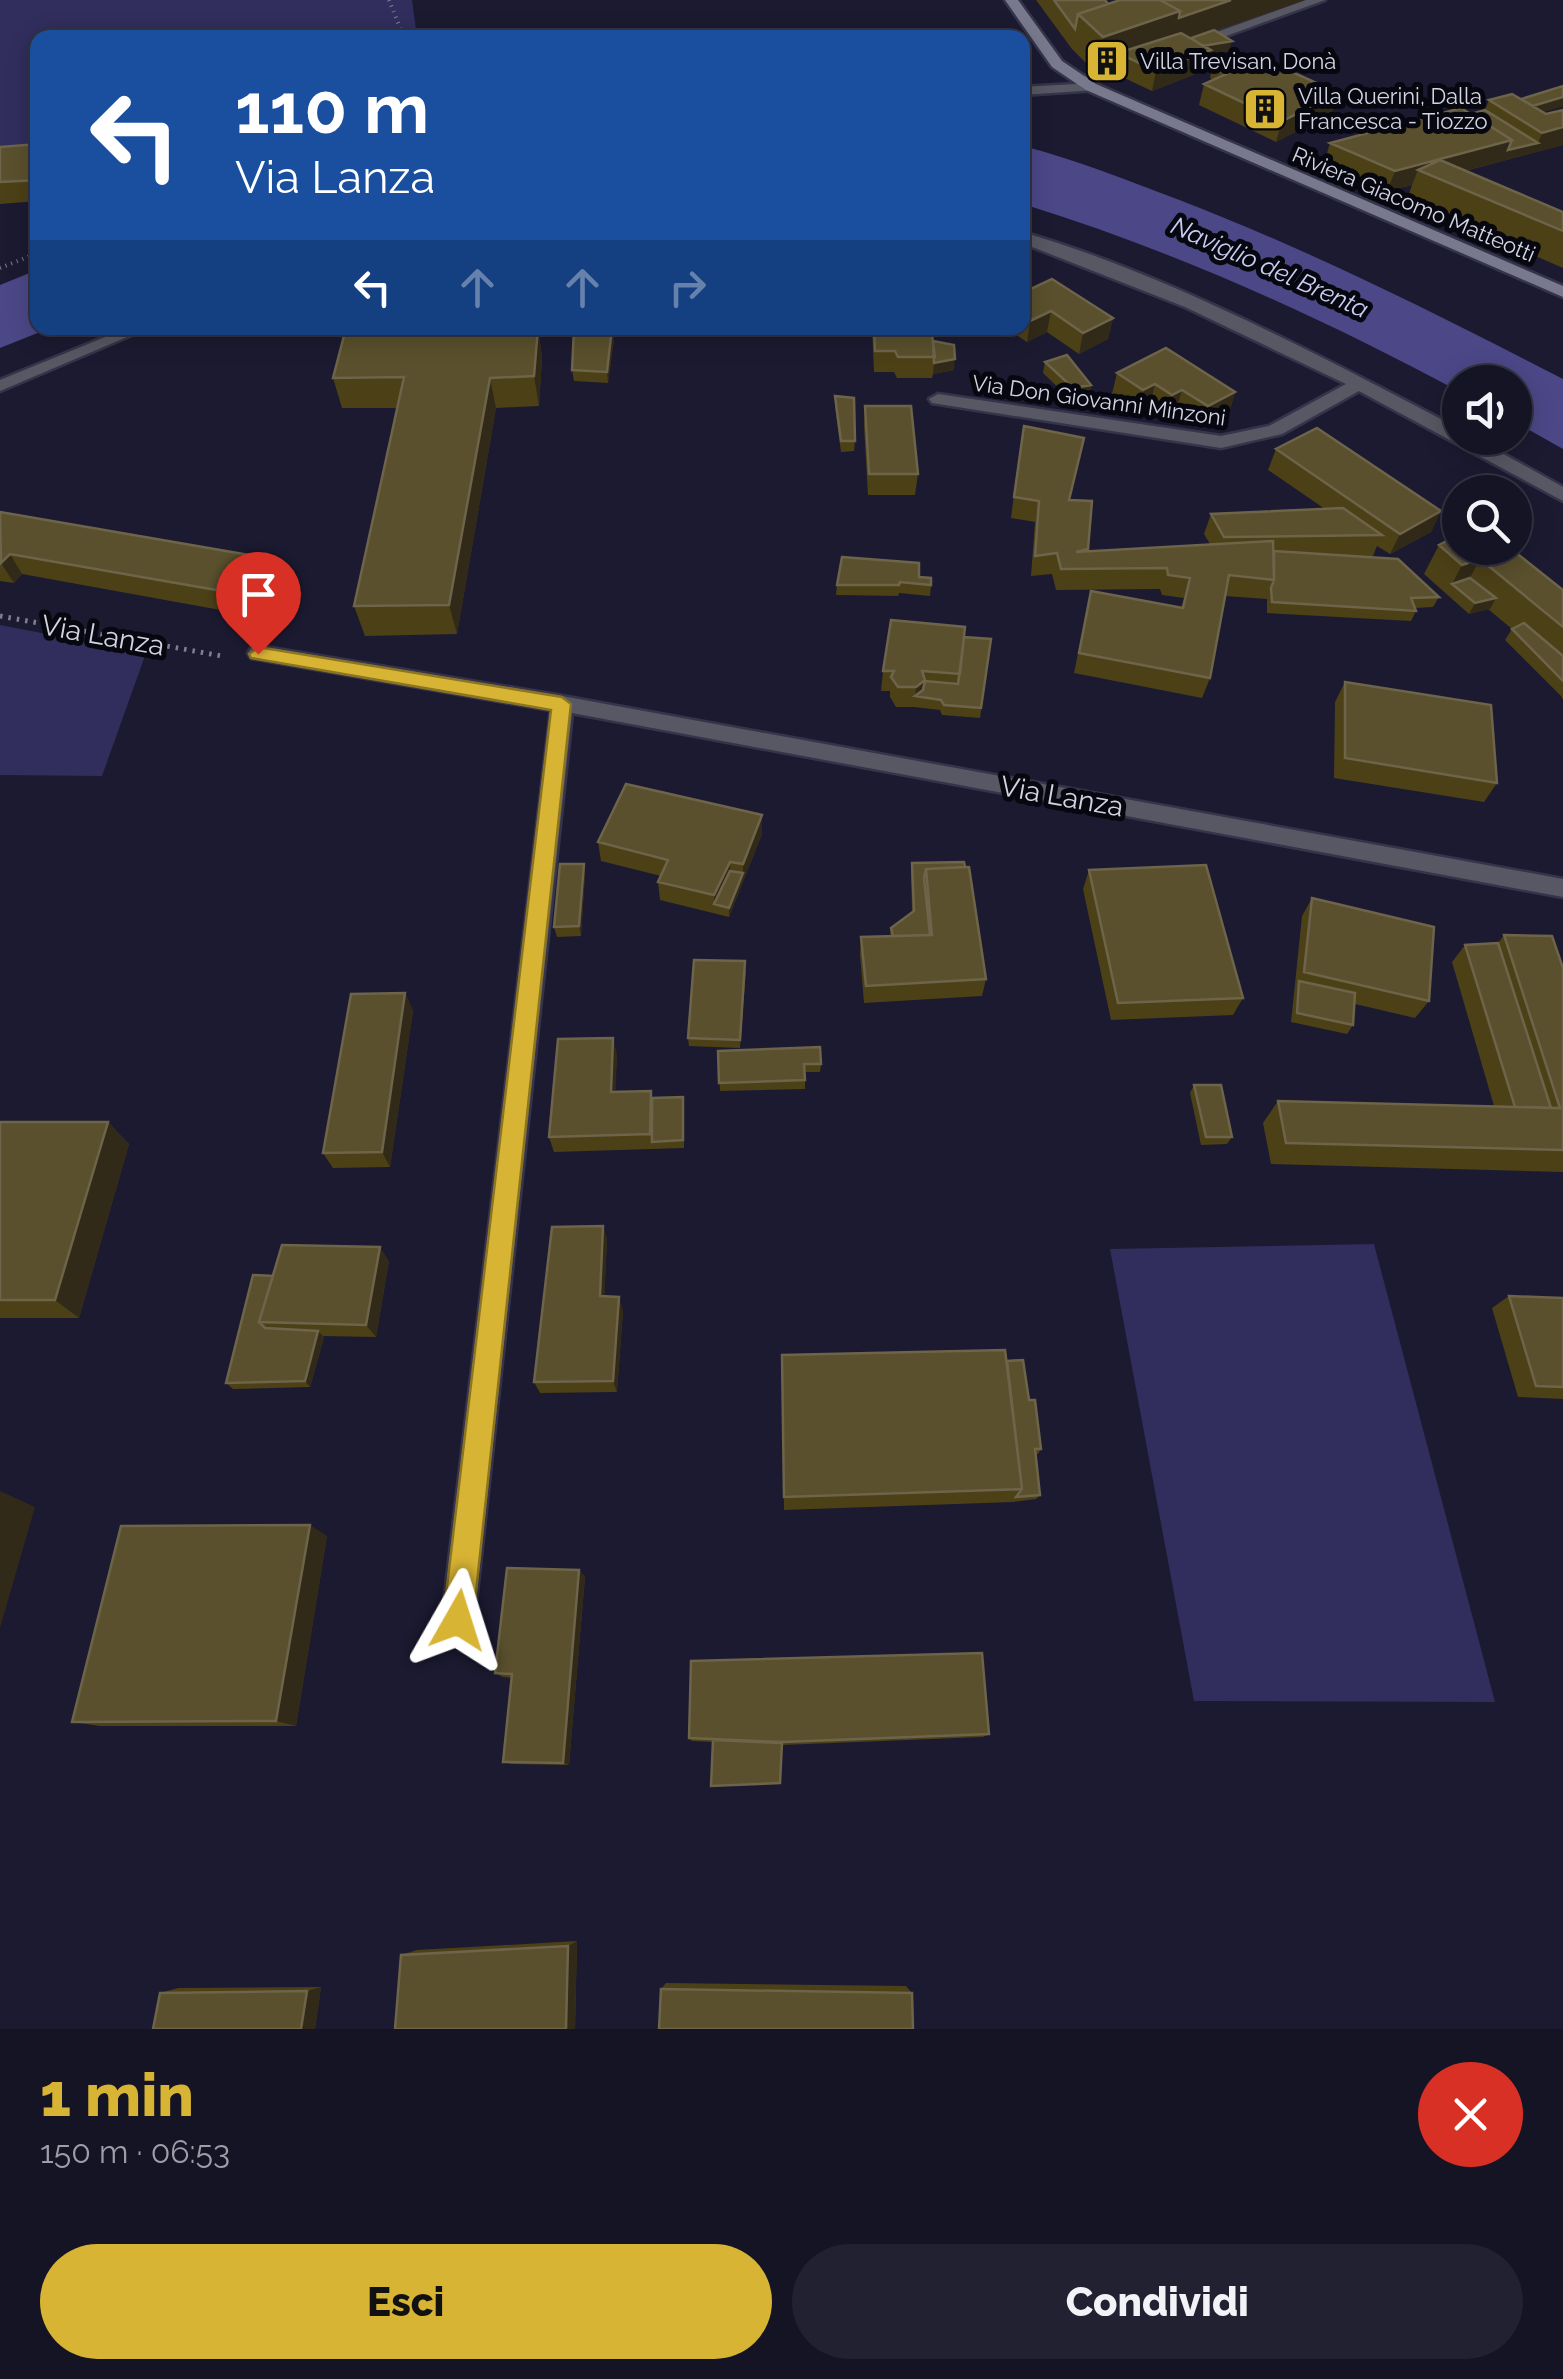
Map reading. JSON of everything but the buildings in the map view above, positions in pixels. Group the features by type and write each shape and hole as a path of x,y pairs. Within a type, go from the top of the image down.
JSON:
{"street":[{"path":"1011,0 1058,64 1087,85 1155,57"},
{"path":"1174,50 1319,0"},
{"name":"Riviera Giacomo Matteotti","path":"1030,91 1087,85 1563,292"},
{"path":"1030,240 1154,286 1442,427"},
{"path":"0,386 123,335"},
{"name":"Via Don Giovanni Minzoni","path":"938,399 1242,442 1359,383"},
{"path":"1493,455 1563,495"},
{"name":"Via Lanza","path":"258,654 562,704 1563,888"},
{"path":"458,1620 562,704"}],"path":[{"path":"390,0 401,30"},
{"path":"0,268 30,256"},
{"name":"Via Lanza","path":"0,616 220,656 258,654"}],"shaded area":[{"path":"0,0 412,0 416,30 30,30 30,166 0,168"},
{"path":"0,625 146,653 102,776 0,775"},
{"path":"1374,1244 1495,1702 1194,1701 1110,1249"}],"water":[{"name":"Naviglio del Brenta","path":"1030,148 1123,178 1280,241 1563,379 1563,449 1532,432 1532,365 1442,365 1442,383 1246,288 1136,243 1030,206"},
{"path":"30,273 32,335 0,348 0,285"}],"place":[{"name":"Villa Trevisan, Donà","path":"1107,61"},
{"name":"Villa Querini, Dalla Francesca - Tiozzo","path":"1265,109"}],"route":[{"path":"258,654 562,704 458,1620"}]}
